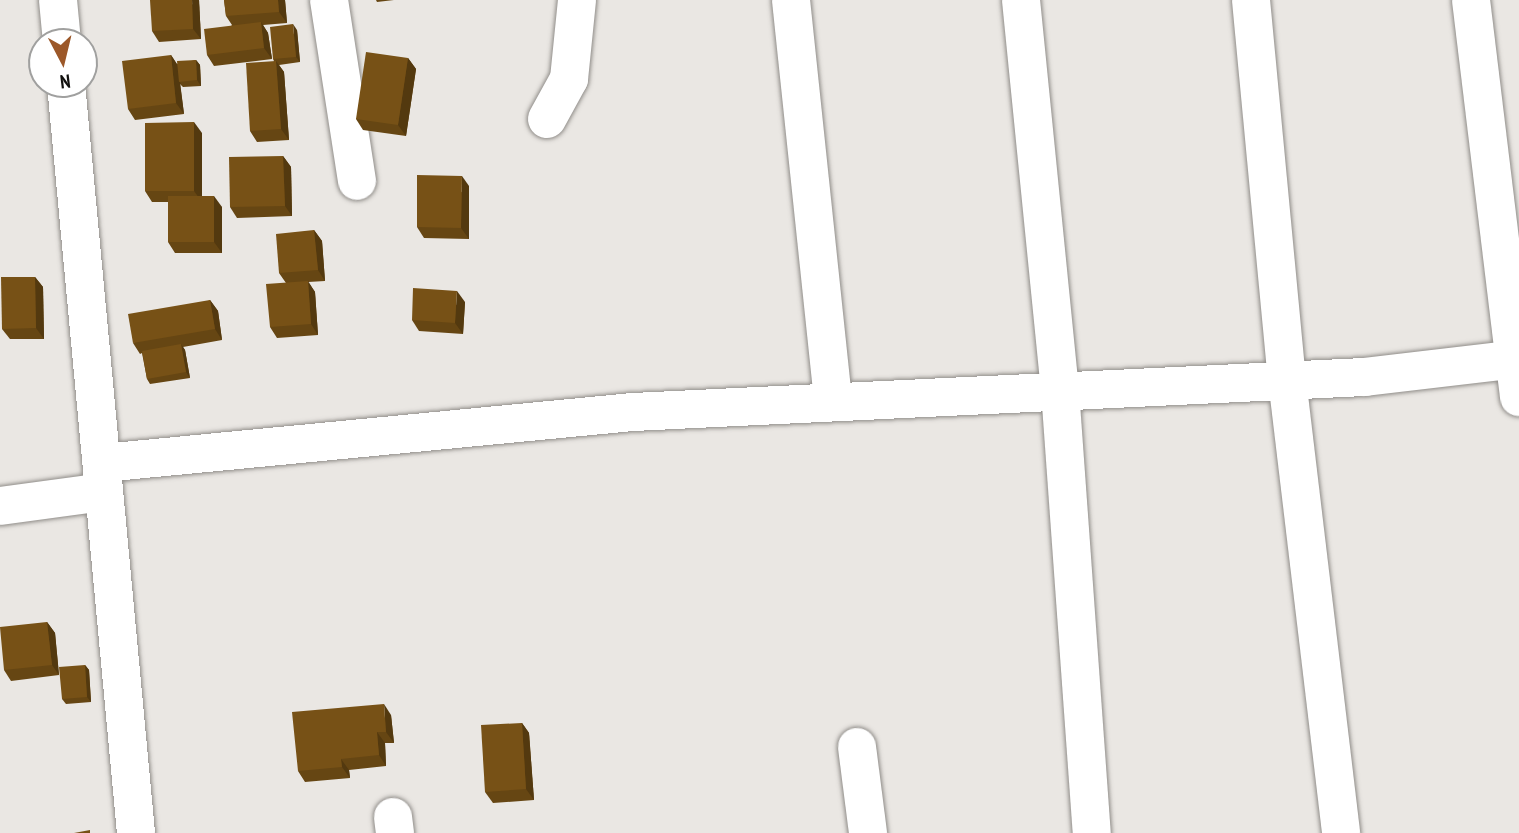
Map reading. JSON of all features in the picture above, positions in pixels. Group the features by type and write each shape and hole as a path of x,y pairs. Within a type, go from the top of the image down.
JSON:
{"street":[{"path":"58,0 61,28"},
{"path":"329,0 357,181"},
{"path":"547,119 569,79 576,0"},
{"path":"791,0 833,401"},
{"path":"1021,0 1059,390 1092,833"},
{"path":"1251,0 1287,379 1341,833"},
{"path":"0,506 103,477 633,412 1287,379 1518,372 1471,0"},
{"path":"67,98 136,833"},
{"path":"857,747 868,833"}],"building":[{"path":"150,0 192,0 193,29 152,31"},
{"path":"224,0 278,0 279,12 226,16"},
{"path":"261,22 264,48 207,55 204,29"},
{"path":"293,24 296,57 273,59 270,27"},
{"path":"366,52 408,58 398,125 356,119"},
{"path":"171,55 176,103 128,109 122,61"},
{"path":"196,60 197,80 179,82 177,61"},
{"path":"276,61 281,129 250,131 246,63"},
{"path":"194,122 194,191 145,191 145,123"},
{"path":"283,156 285,206 230,207 229,157"},
{"path":"417,175 462,176 461,228 417,227"},
{"path":"168,196 214,196 214,242 168,242"},
{"path":"314,230 318,270 279,273 276,234"},
{"path":"1,277 35,277 36,328 2,329"},
{"path":"308,281 311,324 270,327 266,284"},
{"path":"413,288 457,291 455,323 412,320"},
{"path":"210,300 215,329 133,343 128,314"},
{"path":"181,344 186,372 147,379 142,351"},
{"path":"47,622 52,665 4,670 0,627"},
{"path":"85,665 87,697 62,699 59,667"},
{"path":"384,704 386,732 377,732 379,755 341,759 342,767 298,771 292,712"},
{"path":"522,723 526,789 485,792 481,725"}]}
